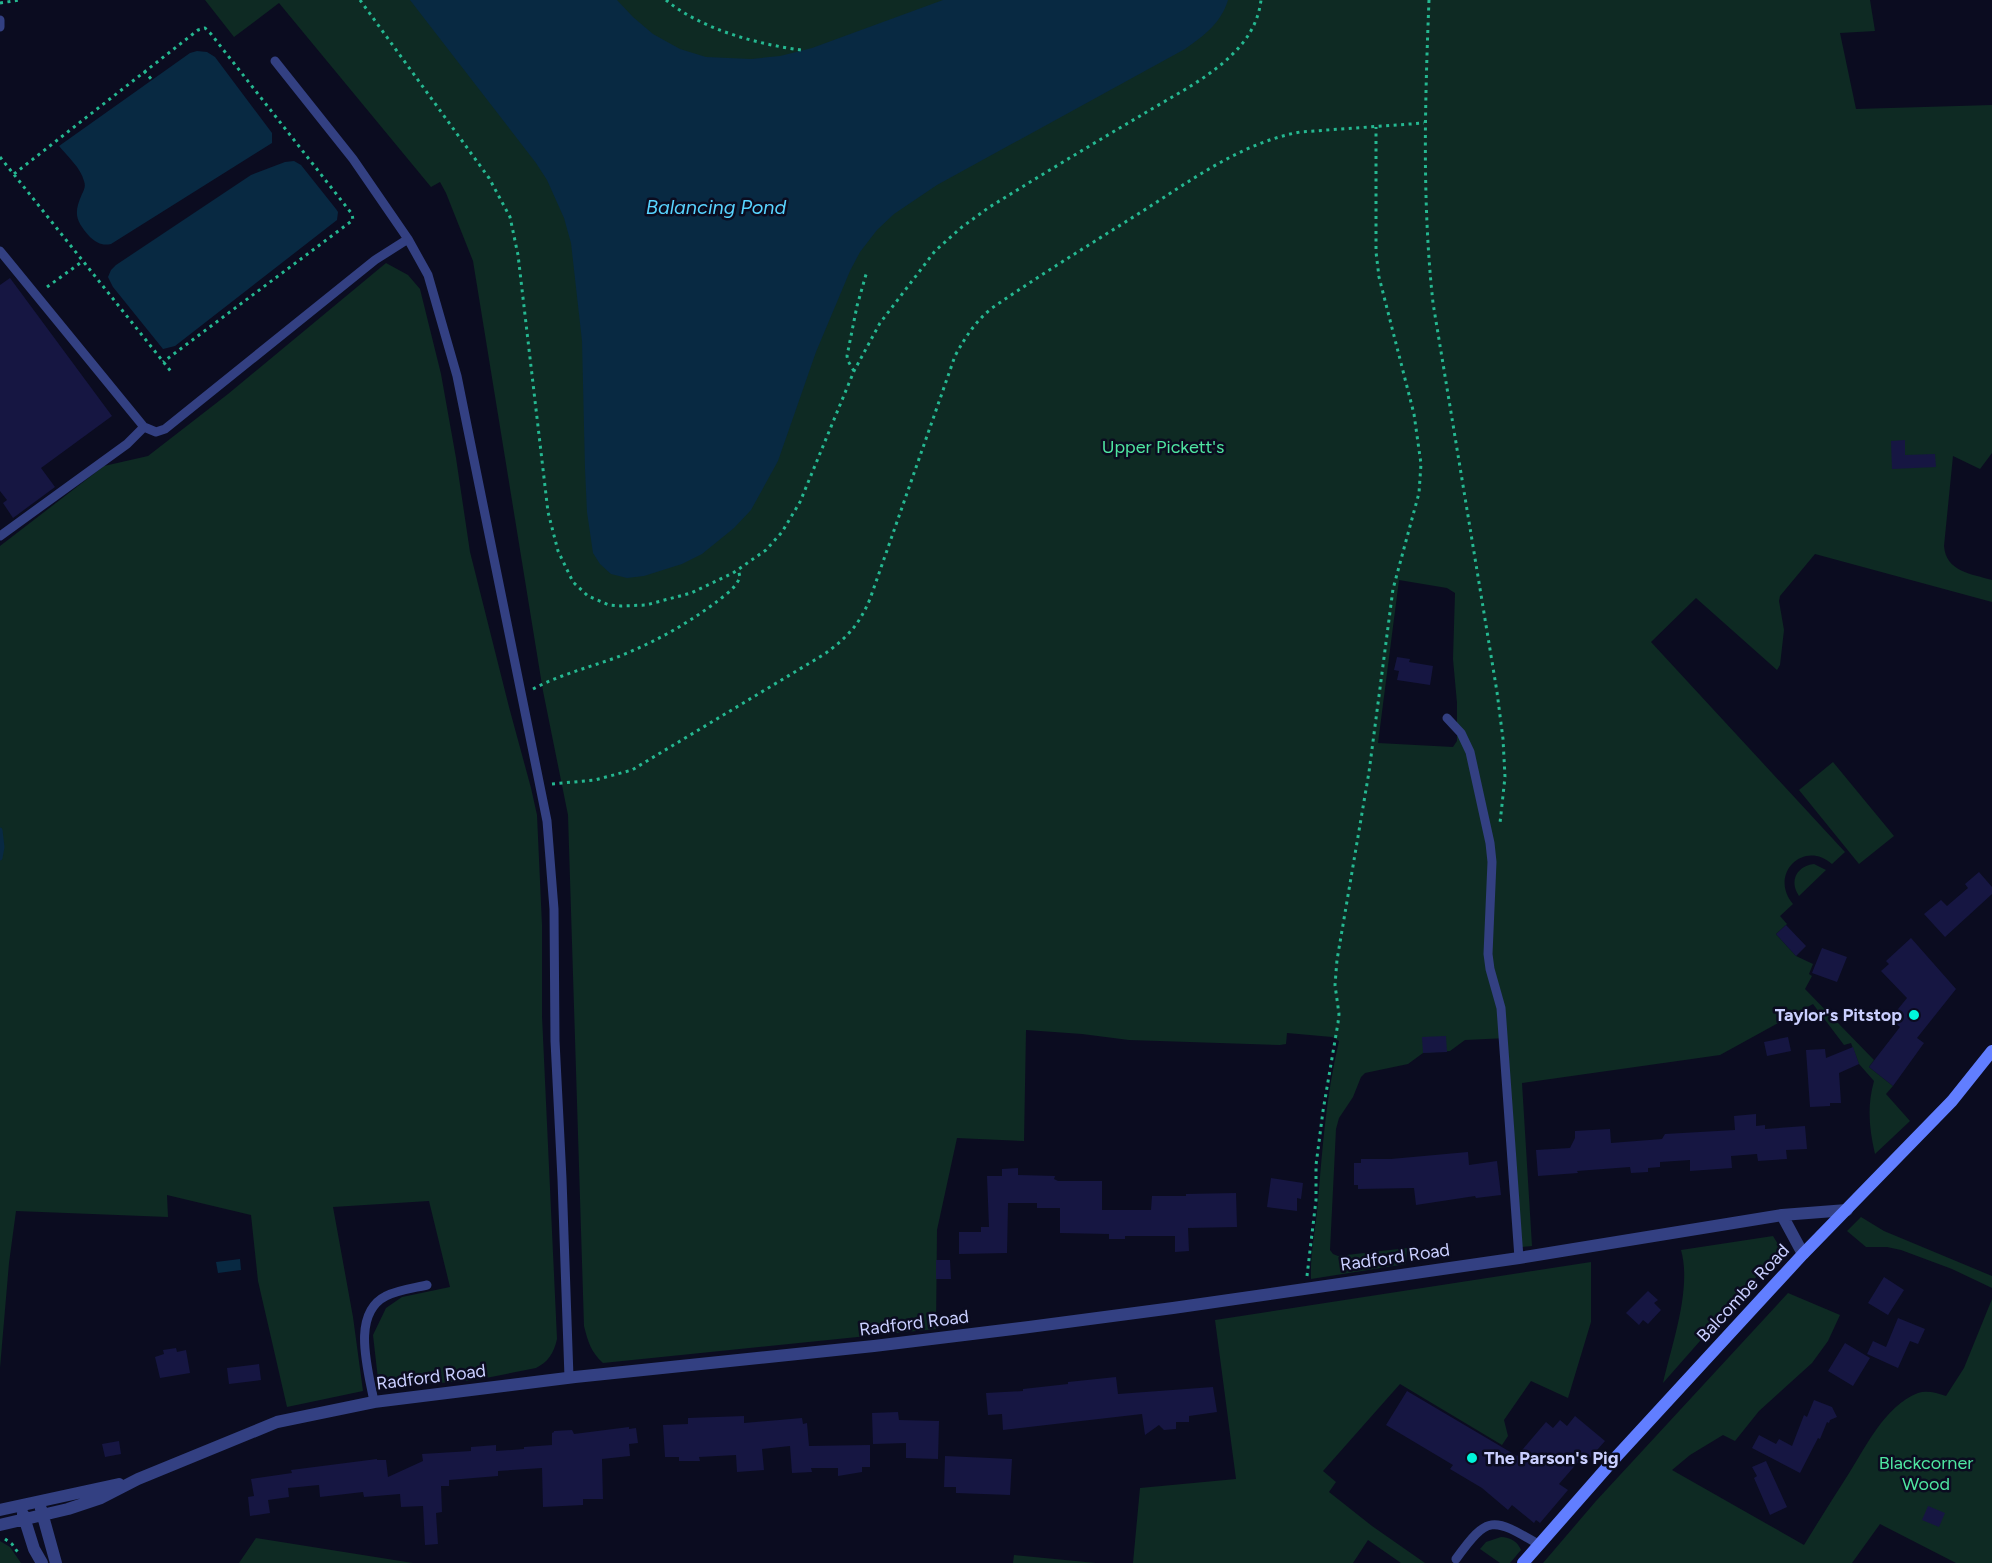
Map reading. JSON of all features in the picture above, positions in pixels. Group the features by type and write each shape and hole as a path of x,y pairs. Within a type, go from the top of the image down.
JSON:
{"main road":[{"name":"Balcombe Road","path":"1523,1563 1803,1254 1944,1109 1992,1051"}],"street":[{"name":"Radford Road","path":"0,1525 42,1516 101,1498 146,1475 277,1422 374,1402 569,1377 1018,1329 1519,1258 1782,1215 1847,1210"},
{"path":"1782,1215 1803,1254"},
{"path":"0,1510 146,1475"},
{"path":"39,1502 56,1563"},
{"path":"20,1506 34,1549 42,1563"}],"lane":[{"path":"0,20 0,27"},
{"path":"275,61 352,159 408,239 428,274 457,376 547,821 554,909 555,1041 569,1377"},
{"path":"0,251 144,427 156,432 165,429 375,260 408,239"},
{"path":"0,536 127,444 144,427"},
{"path":"1447,717 1461,734 1472,757 1491,854 1488,954 1501,1008 1519,1258"},
{"path":"374,1402 364,1340 364,1327 370,1313 377,1303 387,1296 427,1285"},
{"path":"1456,1559 1475,1534 1489,1525 1509,1527 1538,1544"}],"path":[{"path":"0,3 20,0"},
{"path":"360,0 489,178 510,217 518,255 548,512 558,551 573,582 581,591 599,602 621,606 646,605 691,593 738,569 766,550 791,520 854,371 870,340 918,270 945,241 988,208 1174,96 1225,61 1243,44 1250,33 1259,12 1261,0"},
{"path":"666,0 694,19 717,29 784,48 801,50"},
{"path":"1429,0 1424,123 1426,216 1433,303 1497,692 1505,777 1500,823"},
{"path":"14,174 144,70 198,30 208,29 353,217 352,222 163,362"},
{"path":"144,70 152,80"},
{"path":"541,786 595,780 632,770 823,654 848,636 870,599 956,356 977,320 992,308 1178,189 1248,148 1283,135 1300,132 1424,123"},
{"path":"1306,1288 1316,1200 1316,1165 1338,1023 1335,985 1339,949 1369,772 1393,589 1420,482 1420,444 1414,414 1379,277 1376,252 1376,127"},
{"path":"0,157 173,374"},
{"path":"36,295 83,261"},
{"path":"854,371 847,356 867,271"},
{"path":"522,694 563,675 617,657 669,633 710,607 734,587 740,577 738,569"},
{"path":"0,1538 12,1544 21,1557"}],"green space":[{"name":"Upper Pickett's","path":"205,0 1870,0 1875,31 1840,33 1856,109 1992,105 1992,453 1980,469 1953,456 1944,546 1946,555 1955,567 1992,580 1992,602 1815,554 1780,596 1784,630 1780,665 1777,670 1696,598 1651,642 1845,852 1832,864 1821,857 1811,855 1793,863 1787,872 1785,882 1786,893 1793,904 1780,916 1787,924 1776,934 1796,956 1813,964 1809,974 1812,976 1805,989 1874,1060 1869,1067 1893,1086 1886,1094 1910,1121 1875,1154 1870,1117 1870,1099 1874,1081 1859,1064 1851,1043 1844,1045 1813,1004 1720,1055 1522,1083 1532,1246 1522,1247 1507,1038 1465,1040 1450,1051 1423,1053 1408,1064 1365,1073 1339,1118 1336,1129 1330,1250 1338,1256 1407,1248 1406,1264 1311,1279 1312,1249 1326,1121 1339,1041 1332,1037 1287,1033 1286,1044 1280,1045 1129,1040 1026,1030 1024,1141 957,1138 937,1230 936,1329 603,1363 590,1346 584,1326 568,815 543,691 473,261 440,182 431,187 279,3 234,37","holes":["1399,580 1447,588 1455,593 1453,659 1457,703 1457,741 1453,747 1378,743"]},
{"path":"386,263 408,275 420,289 441,374 470,552 537,815 542,925 542,1016 557,1339 554,1349 547,1360 536,1368 476,1380 379,1388 373,1335 386,1308 402,1297 450,1287 429,1201 333,1207 353,1317 363,1391 287,1407 258,1281 251,1215 167,1195 168,1217 16,1211 0,1368 0,546 104,466 148,456 228,394"},
{"path":"1833,762 1894,836 1859,864 1799,790"},
{"path":"1814,864 1826,870 1799,896 1795,885 1796,876 1803,868"},
{"path":"1861,1217 1884,1231 1992,1276 1992,1288 1952,1269 1901,1250 1866,1247 1847,1231"},
{"path":"1773,1236 1781,1249 1663,1383 1683,1298 1684,1265 1681,1250"},
{"path":"1591,1262 1591,1322 1568,1398 1531,1381 1504,1420 1508,1436 1502,1445 1400,1384 1323,1471 1336,1482 1329,1492 1425,1563 1401,1563 1368,1540 1353,1563 1133,1563 1140,1488 1236,1479 1215,1320"},
{"name":"Blackcorner Wood","path":"1788,1293 1840,1315 1828,1341 1812,1363 1759,1411 1735,1441 1723,1435 1690,1455 1672,1470 1804,1545 1885,1418 1906,1399 1918,1393 1928,1392 1946,1396 1964,1368 1992,1299 1992,1563 1956,1563 1880,1524 1852,1563 1543,1563 1596,1501"},
{"path":"1501,1537 1513,1540 1521,1550 1510,1563 1500,1563 1480,1549 1486,1542"},
{"path":"256,1538 413,1563 239,1563"},
{"path":"0,1541 10,1547 21,1563 0,1563"},
{"path":"1014,1555 1096,1563 1013,1563"}],"water":[{"name":"Balancing Pond","path":"410,0 617,0 653,34 680,49 706,57 751,59 780,56 812,48 943,0 1228,0 1216,22 1205,34 1185,49 937,185 894,214 877,230 860,252 850,271 816,352 778,461 751,510 734,528 702,554 682,564 644,576 627,578 611,574 600,564 593,553 587,512 582,341 571,243 564,218 547,180 536,163"},
{"path":"207,52 215,57 272,133 272,143 111,244 105,245 97,242 85,231 77,217 77,207 85,183 77,167 59,146 190,53"},
{"path":"294,161 301,165 336,209 337,220 175,346 163,349 113,287 108,277 111,270 251,175 285,162"},
{"path":"240,1259 241,1270 218,1273 216,1262"}],"building":[{"path":"10,278 112,416 41,468 55,487 13,518 3,503 7,500 0,491 0,285"},
{"path":"1905,440 1905,455 1935,454 1936,467 1892,469 1891,441"},
{"path":"1397,657 1410,659 1409,662 1433,666 1430,685 1397,680 1399,671 1394,670"},
{"path":"1979,872 1992,887 1992,894 1945,937 1924,914 1941,900 1947,906 1968,888 1965,884"},
{"path":"1786,925 1806,946 1796,956 1776,934"},
{"name":"Taylor's Pitstop","path":"1911,938 1956,989 1917,1038 1924,1043 1893,1086 1869,1067 1900,1027 1890,1019 1907,998 1881,971 1889,964 1886,961"},
{"path":"1822,948 1847,957 1837,982 1812,973"},
{"path":"1446,1036 1447,1052 1423,1053 1422,1037"},
{"path":"1788,1037 1791,1051 1767,1056 1764,1042"},
{"path":"1853,1047 1859,1064 1839,1073 1841,1103 1810,1107 1806,1050 1825,1049 1826,1058"},
{"path":"1756,1114 1756,1126 1765,1125 1765,1129 1805,1126 1807,1149 1786,1150 1787,1159 1758,1161 1757,1154 1731,1156 1732,1168 1690,1171 1690,1160 1660,1162 1660,1167 1648,1168 1648,1172 1631,1173 1630,1167 1538,1176 1536,1150 1570,1148 1575,1138 1575,1131 1610,1129 1611,1143 1662,1139 1665,1134 1735,1130 1734,1116"},
{"path":"1468,1152 1469,1165 1497,1161 1501,1195 1476,1198 1475,1196 1416,1205 1414,1188 1358,1189 1358,1185 1354,1185 1354,1163 1361,1163 1361,1159 1391,1159"},
{"path":"1018,1168 1018,1175 1055,1176 1054,1179 1058,1181 1102,1181 1102,1210 1151,1210 1152,1196 1236,1193 1237,1227 1188,1228 1189,1251 1175,1252 1175,1236 1125,1236 1125,1239 1109,1239 1109,1234 1060,1233 1060,1208 1037,1208 1037,1203 1008,1203 1007,1253 959,1254 959,1232 981,1232 981,1227 989,1227 987,1176 1002,1176 1002,1169"},
{"path":"1271,1178 1303,1183 1301,1199 1297,1198 1297,1211 1267,1207"},
{"path":"936,1260 950,1260 951,1279 936,1279"},
{"path":"1884,1277 1904,1290 1888,1315 1868,1303"},
{"path":"1648,1291 1658,1300 1654,1303 1661,1310 1648,1324 1643,1320 1639,1325 1626,1313"},
{"path":"1898,1318 1925,1329 1918,1344 1910,1341 1898,1368 1867,1354 1873,1341 1886,1347"},
{"path":"1845,1343 1870,1358 1853,1386 1828,1371"},
{"path":"176,1348 177,1352 186,1350 190,1373 160,1378 155,1357 164,1354 163,1350"},
{"path":"259,1364 261,1380 229,1384 227,1368"},
{"path":"1116,1377 1118,1394 1213,1387 1217,1412 1189,1416 1189,1422 1176,1422 1176,1429 1164,1430 1159,1425 1145,1435 1142,1414 1003,1430 1002,1414 988,1415 986,1393 1023,1391 1023,1389 1068,1384 1068,1382"},
{"name":"The Parson's Pig","path":"1407,1391 1517,1456 1546,1422 1553,1428 1560,1420 1567,1426 1575,1416 1605,1441 1590,1458 1585,1454 1559,1484 1568,1490 1540,1523 1536,1520 1534,1523 1512,1505 1508,1510 1482,1488 1450,1469 1453,1465 1386,1425"},
{"path":"1814,1400 1832,1407 1837,1417 1827,1422 1800,1473 1752,1448 1759,1435 1776,1444 1779,1439 1792,1446 1804,1415 1807,1417"},
{"path":"898,1412 899,1420 939,1421 938,1459 906,1458 906,1443 873,1444 872,1413"},
{"path":"744,1416 744,1423 802,1418 803,1424 807,1423 809,1446 870,1445 870,1467 862,1467 862,1472 838,1476 838,1468 811,1468 812,1472 792,1473 790,1446 762,1449 764,1470 737,1472 736,1455 699,1457 700,1461 679,1461 679,1457 665,1457 663,1425 688,1424 688,1418"},
{"path":"629,1427 629,1429 636,1428 638,1443 629,1444 630,1456 602,1459 603,1499 583,1499 583,1505 543,1507 542,1468 498,1471 498,1476 449,1480 449,1486 441,1486 442,1512 436,1513 438,1544 425,1545 423,1506 401,1507 400,1494 364,1497 363,1492 320,1497 319,1485 288,1488 289,1497 268,1500 270,1513 250,1516 248,1497 254,1496 251,1479 292,1473 291,1470 377,1459 386,1460 388,1477 423,1461 422,1454 471,1451 471,1447 496,1445 496,1451 524,1449 524,1447 552,1445 554,1431 572,1430 574,1434"},
{"path":"119,1441 121,1454 105,1457 102,1444"},
{"path":"945,1456 1012,1459 1010,1495 956,1493 956,1487 944,1487"},
{"path":"1766,1461 1787,1507 1770,1515 1754,1478 1757,1476 1752,1467"},
{"path":"1928,1506 1945,1513 1939,1527 1922,1520"}],"waterway":[{"path":"0,830 2,847 0,858"}],"place":[{"name":"Taylor's Pitstop","path":"1914,1015"},
{"name":"The Parson's Pig","path":"1472,1458"}]}
